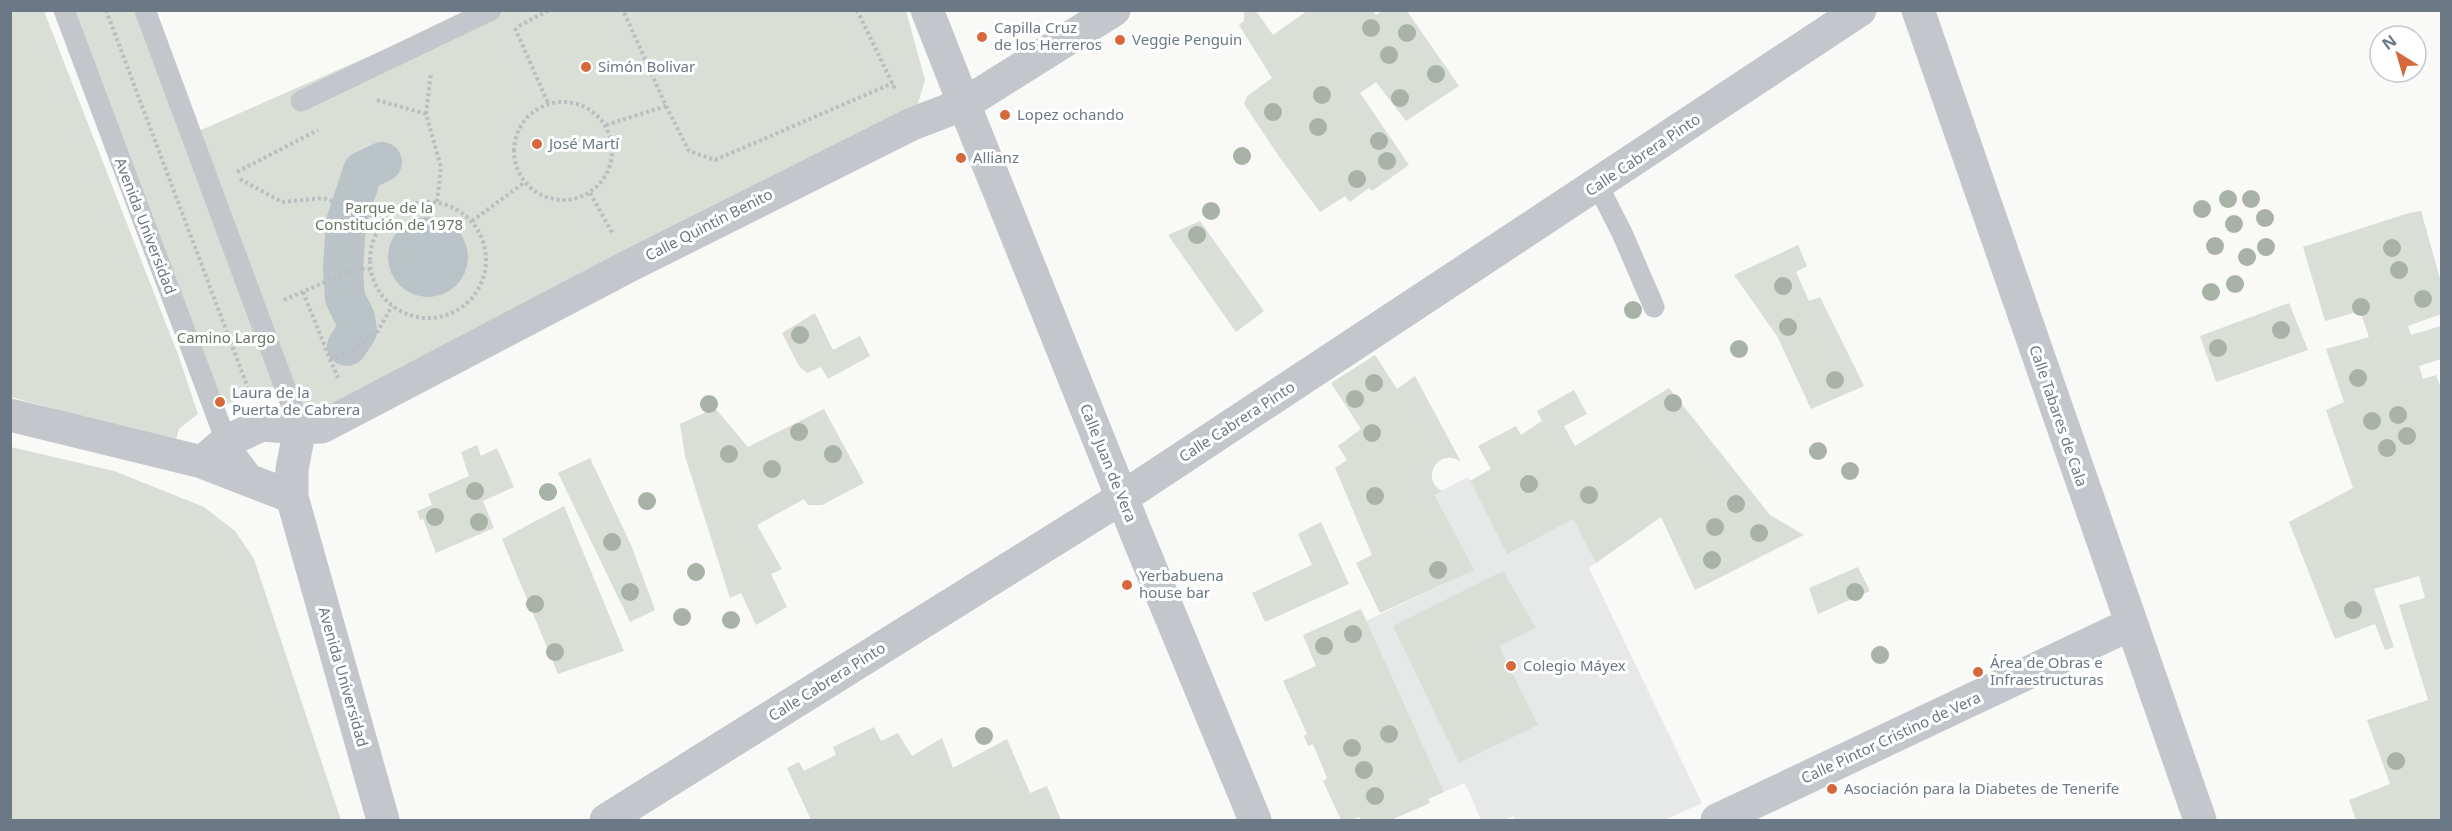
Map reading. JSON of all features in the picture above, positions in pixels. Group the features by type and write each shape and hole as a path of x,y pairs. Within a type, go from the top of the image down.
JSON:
{"street":[{"name":"Calle Juan de Vera","path":"927,10 1255,820"},
{"name":"Calle Quintín Benito","path":"300,428 322,427 629,266 912,124 964,104 1114,10"},
{"name":"Calle Cabrera Pinto","path":"606,820 1123,497 1598,186 1860,10"},
{"name":"Calle Tabares de Cala","path":"1918,10 2200,820"},
{"path":"10,415 201,462 292,497"},
{"path":"201,462 227,441 262,425 300,428"},
{"name":"Avenida Universidad","path":"300,428 292,469 292,497 383,820"},
{"name":"Calle Pintor Cristino de Vera","path":"1717,820 2131,624"}],"lane":[{"name":"Avenida Universidad","path":"64,10 227,441 258,484"},
{"path":"145,10 300,428"},
{"path":"301,100 491,10"},
{"path":"1598,186 1622,233 1654,307"}],"path":[{"path":"106,10 262,425"},
{"path":"623,10 689,151 715,160 893,83 856,10"},
{"path":"515,27 548,103"},
{"path":"432,69 426,114 441,167 437,202"},
{"path":"377,99 426,114"},
{"path":"564,101 595,112 606,125 612,140 612,155 608,171 590,193 570,200 553,200 537,194 525,182 517,169 513,153 515,137 522,123 534,111 548,103 564,101"},
{"path":"606,125 666,106"},
{"path":"232,175 282,202 323,198 385,220"},
{"path":"472,221 525,182"},
{"path":"590,193 629,266"},
{"path":"437,202 462,212 472,221 482,237 487,256 484,274 477,292 464,306 447,315 428,318 409,315 392,306 374,283 370,269 370,254 374,237 385,220 408,205 437,202"},
{"path":"258,311 354,269 370,269"},
{"path":"303,292 330,359 354,349 378,332 392,306"}],"shaded area":[{"path":"428,217 443,220 456,229 465,242 468,257 465,272 456,285 443,294 428,297 413,294 400,285 391,272 388,257 391,242 400,229 413,220"},
{"name":"Colegio Máyex","path":"1468,477 1507,553 1573,519 1596,563 1589,568 1702,803 1665,820 1516,820 1513,816 1504,820 1481,820 1465,783 1444,792 1366,621 1473,570 1435,494"}],"green space":[{"path":"10,11 44,11 179,357 198,414 179,429 175,443 11,397"},
{"name":"Parque de la Constitución de 1978","path":"62,11 145,11 192,134 472,11 906,11 925,80 912,124 300,428 284,383 211,410"},
{"path":"1244,11 1256,11 1273,35 1307,11 1373,11 1376,15 1382,11 1407,11 1459,86 1406,121 1376,82 1360,93 1409,165 1372,191 1369,188 1350,202 1345,196 1320,212 1244,104 1247,96 1272,78 1239,25 1244,21"},
{"path":"2421,211 2441,282 2441,314 2408,326 2411,335 2441,326 2441,359 2419,366 2423,379 2436,375 2441,388 2441,820 2356,820 2349,800 2390,784 2367,720 2428,700 2399,605 2425,598 2419,576 2374,589 2394,647 2385,650 2375,624 2335,639 2289,522 2353,488 2326,410 2344,402 2326,349 2369,337 2360,311 2325,321 2303,247"},
{"path":"1200,221 1264,311 1236,332 1168,235"},
{"path":"1798,245 1807,266 1796,272 1809,301 1820,297 1864,386 1811,409 1777,336 1734,275"},
{"path":"2289,303 2308,350 2216,382 2200,336"},
{"path":"815,313 833,350 860,336 870,356 828,379 821,367 807,373 799,366 782,333"},
{"path":"1375,355 1397,389 1415,376 1461,462 1453,458 1439,461 1432,472 1432,479 1435,486 1442,491 1435,495 1474,570 1380,613 1356,563 1372,555 1335,468 1347,460 1338,446 1361,429 1331,383"},
{"path":"1669,388 1770,515 1804,535 1695,590 1661,517 1596,563 1573,519 1507,554 1470,481 1491,469 1478,446 1516,426 1521,435 1542,421 1537,411 1574,390 1587,414 1564,426 1575,446"},
{"path":"715,408 748,447 824,409 864,483 822,505 808,505 804,499 757,525 782,569 771,574 787,607 756,625 741,593 730,598 685,456 680,424"},
{"path":"477,445 481,456 497,448 514,487 483,501 494,528 436,553 423,519 420,520 417,511 432,505 428,494 469,476 461,452"},
{"path":"11,447 114,471 204,507 235,531 254,559 341,820 11,820"},
{"path":"590,458 631,545 655,610 630,622 558,473"},
{"path":"564,506 624,651 558,674 502,539"},
{"path":"1321,522 1349,584 1265,622 1252,593 1312,565 1298,534"},
{"path":"1858,567 1870,591 1818,614 1809,588"},
{"path":"1503,571 1536,628 1499,646 1538,725 1459,763 1393,626"},
{"path":"1361,609 1444,792 1428,799 1430,803 1391,820 1361,820 1359,817 1341,820 1323,781 1327,778 1313,744 1308,746 1304,736 1307,734 1283,681 1316,666 1303,635"},
{"path":"874,727 881,741 898,733 912,756 942,738 953,768 1007,739 1030,793 1047,786 1061,820 811,820 787,768 799,762 804,771 836,755 833,747"}],"waterway":[{"path":"347,346 357,331 355,318 345,298 343,269 346,222 363,171 382,162"}],"place":[{"name":"Capilla Cruz de los Herreros","path":"982,37"},
{"name":"Veggie Penguin","path":"1120,40"},
{"name":"Simón Bolivar","path":"586,67"},
{"name":"Lopez ochando","path":"1005,115"},
{"name":"José Martí","path":"537,144"},
{"name":"Allianz","path":"961,158"},
{"name":"Laura de la Puerta de Cabrera","path":"220,402"},
{"name":"Yerbabuena house bar","path":"1127,585"},
{"name":"Colegio Máyex","path":"1511,666"},
{"name":"Área de Obras e Infraestructuras","path":"1978,672"},
{"name":"Asociación para la Diabetes de Tenerife","path":"1832,789"}],"park label":[{"name":"Camino Largo","path":"226,338"}]}
